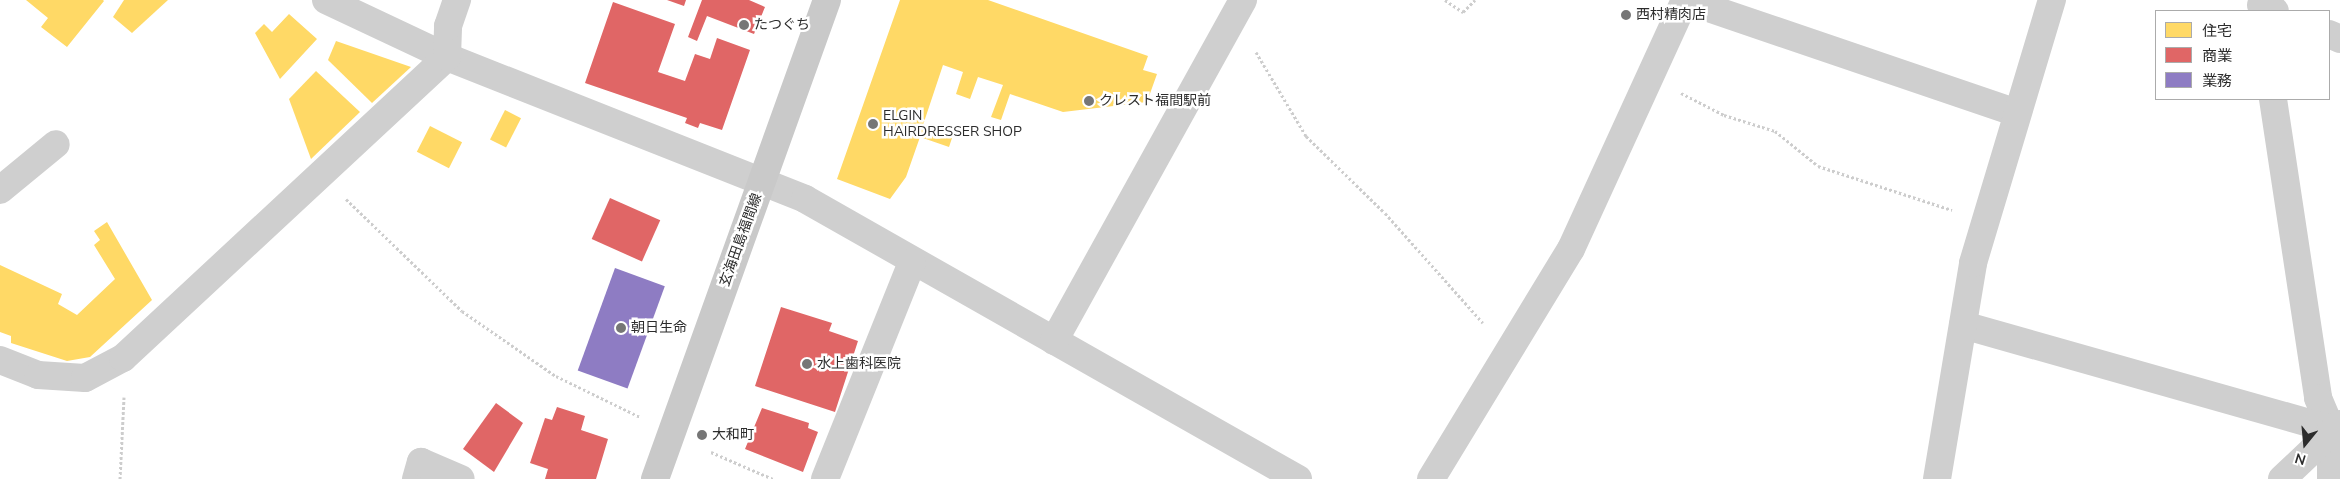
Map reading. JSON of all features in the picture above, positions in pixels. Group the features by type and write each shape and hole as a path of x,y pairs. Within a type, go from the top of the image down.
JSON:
{"main road":[{"name":"玄海田島福間線","path":"655,479 826,0"}],"street":[{"path":"326,0 447,57 805,198 912,263 1298,479"},
{"path":"0,360 38,375 84,378 123,358 447,57 448,26 457,0"},
{"path":"1431,479 1571,249 1685,0 2016,113"},
{"path":"1937,479 1963,325 1985,221 2016,113 2052,0"},
{"path":"1054,341 1166,132 1239,8"},
{"path":"2273,100 2318,398 2337,428 2331,479"},
{"path":"0,190 56,144"},
{"path":"825,479 912,263"},
{"path":"1963,325 2337,428"},
{"path":"2282,479 2337,428"},
{"path":"416,479 421,462 461,479"}],"path":[{"path":"1445,0 1463,12 1475,0"},
{"path":"1239,8 1306,136 1385,213 1472,314 1511,346"},
{"path":"1649,77 1724,115 1775,130 1818,166 1985,221"},
{"path":"321,174 462,311 556,376 643,419"},
{"path":"120,479 124,438 123,358"},
{"path":"711,452 773,479"}],"building: 住宅":[{"path":"26,0 104,1 67,47 41,27 48,18"},
{"path":"124,0 168,0 132,33 113,17"},
{"name":"クレスト福間駅前","path":"900,0 988,0 1148,56 1143,70 1157,74 1147,102 1063,112 1010,94 1001,120 991,117 1003,85 978,77 970,99 956,94 963,72 943,65 922,128 952,138 949,147 920,137 906,177 890,199 837,179"},
{"path":"289,14 317,39 280,79 255,33 264,24 272,32"},
{"path":"336,41 411,67 372,103 328,60"},
{"path":"316,71 360,112 311,159 289,99"},
{"path":"505,110 521,118 506,148 490,139"},
{"path":"430,126 462,142 449,168 417,152"},
{"path":"107,222 152,300 90,357 67,361 11,343 11,336 0,332 0,265 62,294 58,304 77,315 115,279 94,245 100,240 94,231"}],"building: 商業":[{"path":"667,0 686,0 684,6"},
{"name":"たつぐち","path":"702,0 749,0 765,7 754,34 707,16 697,41 688,37"},
{"path":"613,2 675,24 658,72 685,81 695,54 710,59 717,38 750,50 722,130 700,123 698,128 685,123 687,118 585,83"},
{"path":"610,198 660,220 642,261 592,239"},
{"name":"水上歯科医院","path":"781,307 832,323 829,331 858,341 835,412 755,386"},
{"path":"496,403 523,423 494,472 463,449"},
{"path":"557,407 585,416 581,430 608,439 596,479 545,479 548,469 530,463 545,418 552,420"},
{"path":"762,408 809,423 808,428 818,432 803,472 745,449"}],"building: 業務":[{"name":"朝日生命","path":"615,268 665,286 628,389 578,370"}],"place":[{"name":"西村精肉店","path":"1626,15"},
{"name":"たつぐち","path":"744,25"},
{"name":"クレスト福間駅前","path":"1089,101"},
{"name":"ELGIN HAIRDRESSER SHOP","path":"873,124"},
{"name":"朝日生命","path":"621,328"},
{"name":"水上歯科医院","path":"807,364"},
{"name":"大和町","path":"702,435"}]}
